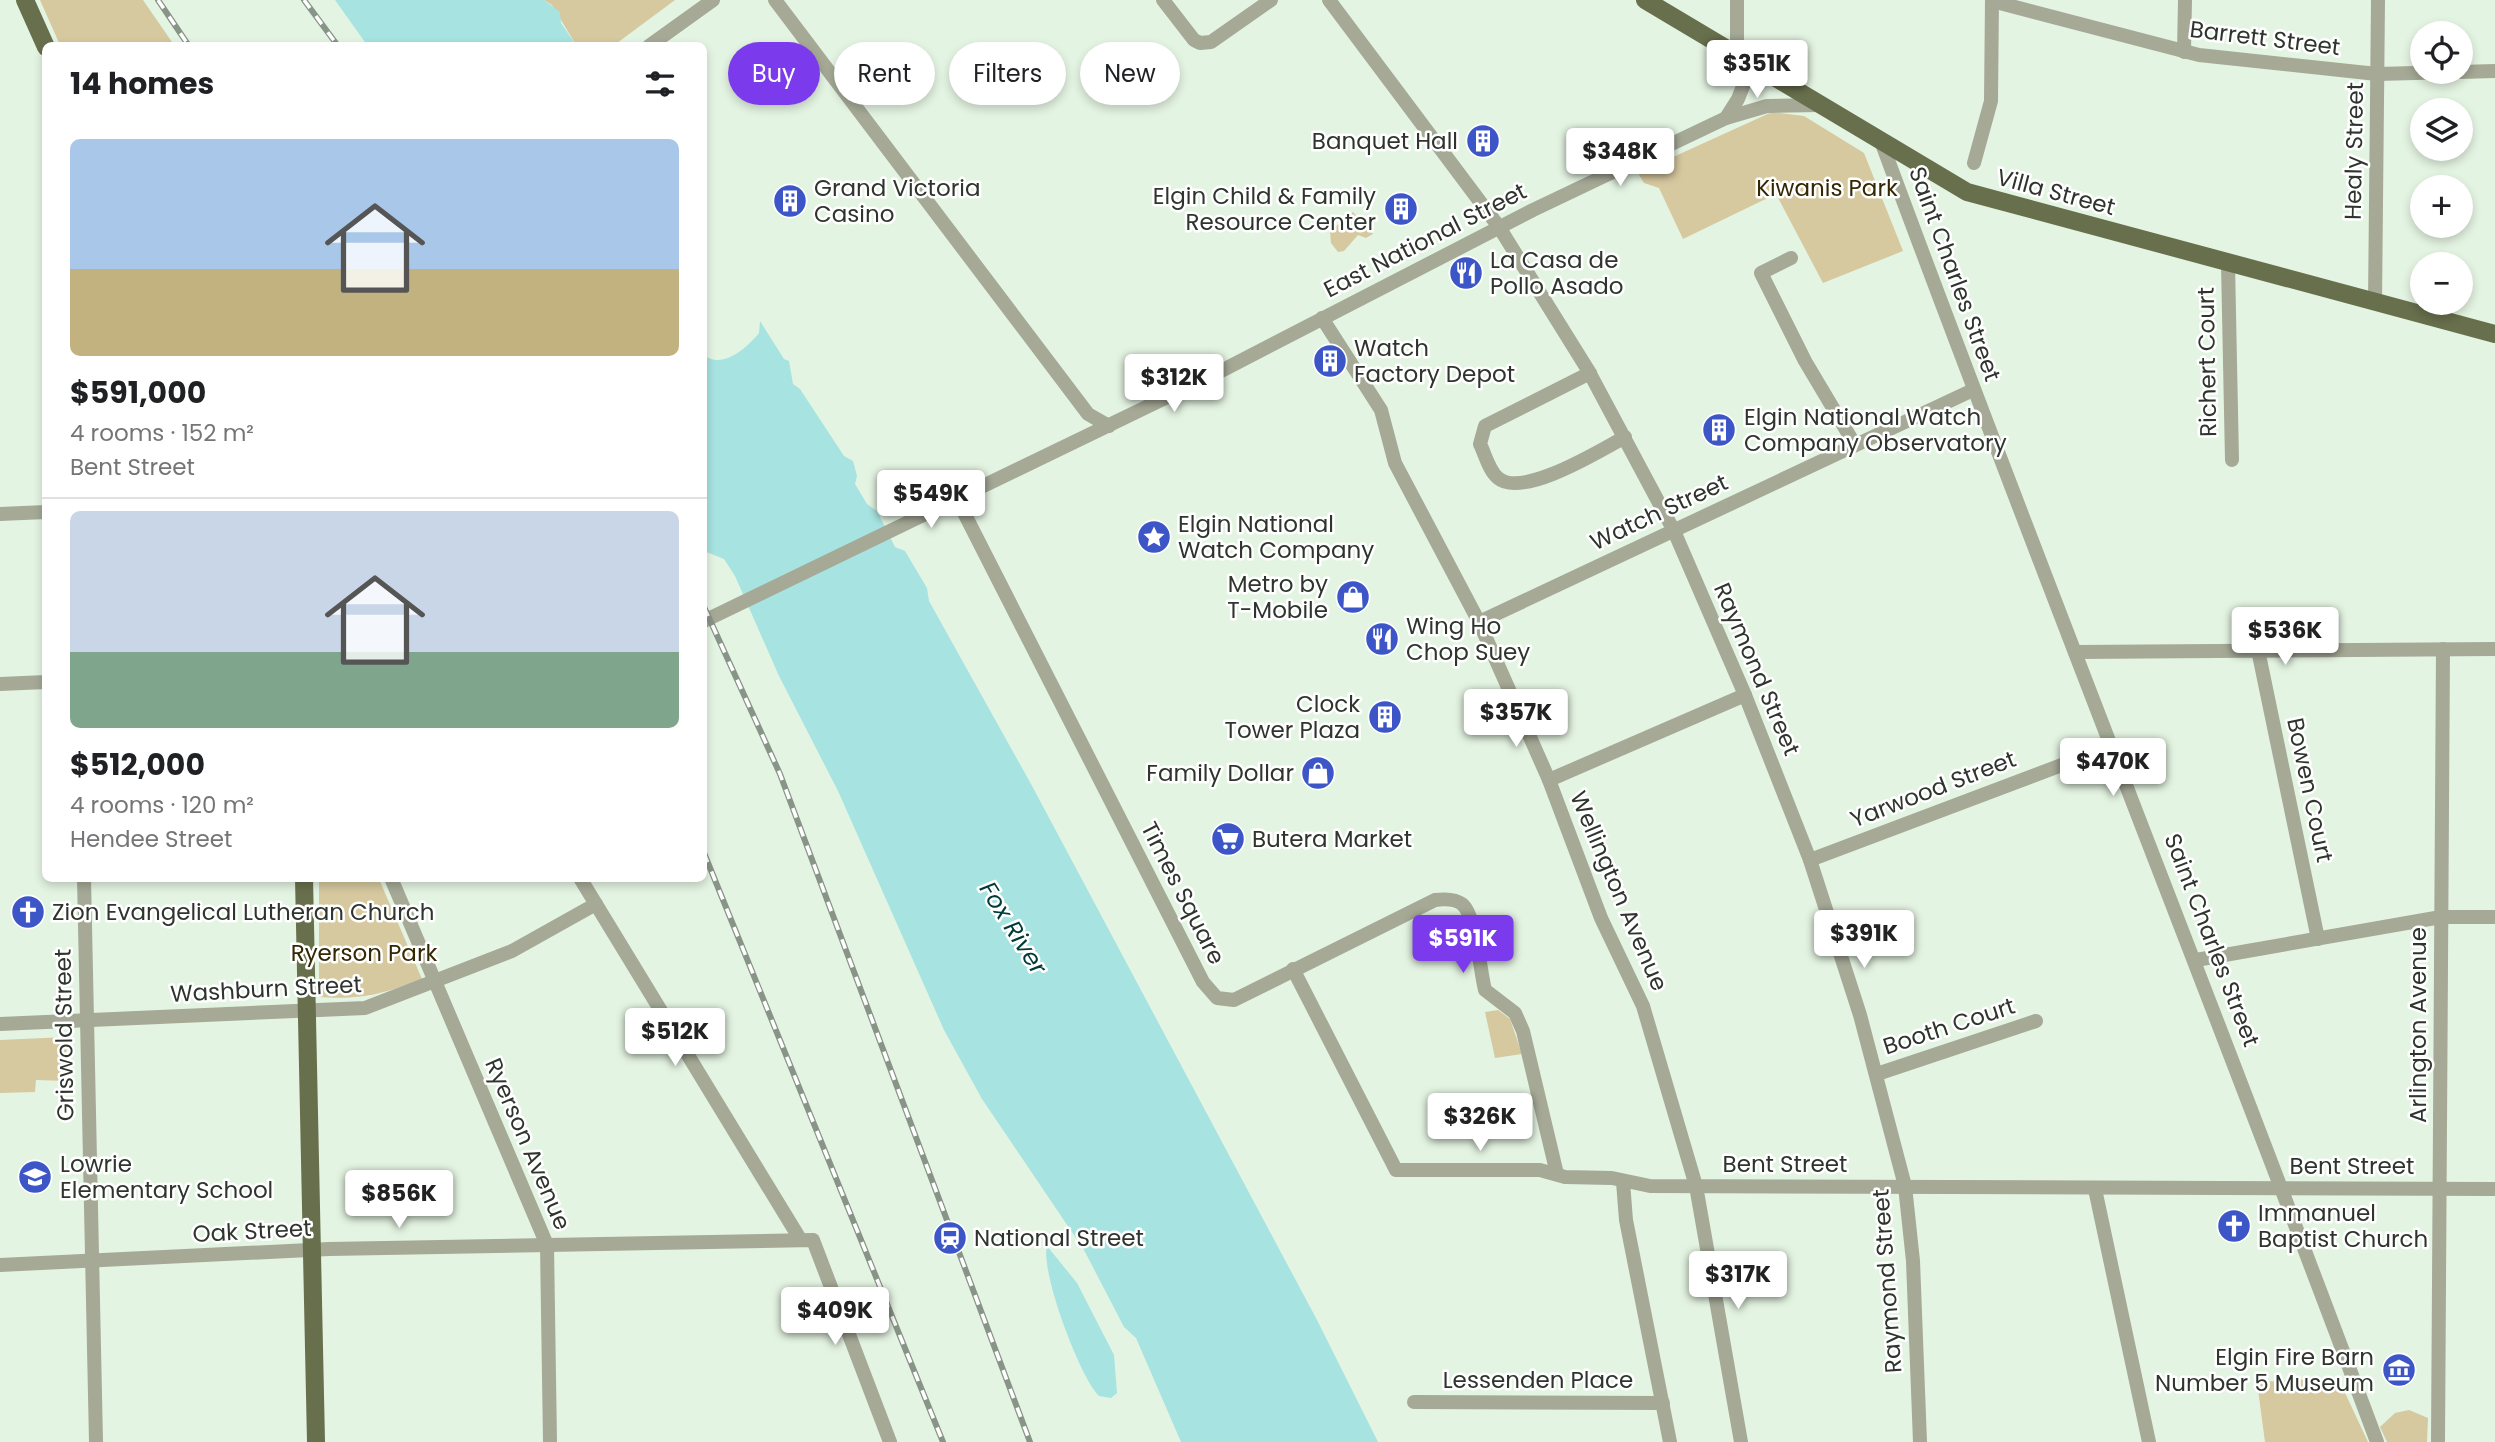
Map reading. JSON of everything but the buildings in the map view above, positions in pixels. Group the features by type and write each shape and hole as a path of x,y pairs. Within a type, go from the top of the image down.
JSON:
{"main road":[{"path":"25,0 44,42"},
{"name":"Villa Street","path":"1645,0 1955,187 1981,198 2495,334"},
{"path":"304,882 316,1442"}],"street":[{"path":"655,42 713,0"},
{"path":"775,0 1088,414 1109,426"},
{"path":"1163,0 1194,40 1200,43 1211,41 1271,0"},
{"name":"Raymond Street","path":"1329,0 1499,227 1590,373 1674,531 1745,695 1810,860 1877,1074 1905,1186 1913,1261 1920,1442"},
{"path":"1726,118 1738,99 1745,59 1737,0"},
{"path":"2184,52 2185,0"},
{"name":"Healy Street","path":"2375,303 2378,0"},
{"path":"1974,163 1991,101 1992,1"},
{"name":"Barrett Street","path":"1992,1 2184,52 2377,74 2410,73"},
{"path":"2473,72 2495,71"},
{"name":"East National Street","path":"1109,426 1499,227 1726,118 1767,106 1821,105"},
{"name":"Saint Charles Street","path":"1881,141 1973,390 2196,960 2378,1442"},
{"path":"1791,258 1761,273 1805,360 1856,445"},
{"name":"Richert Court","path":"2228,264 2232,460"},
{"name":"Wellington Avenue","path":"1322,318 1381,410 1395,463 1479,622 1549,780 1601,918 1643,1006 1696,1186 1741,1442"},
{"path":"1590,373 1485,426 1480,444 1495,475 1509,482 1551,475 1625,437"},
{"name":"Watch Street","path":"1479,622 1973,390"},
{"path":"1088,414 1092,435"},
{"path":"707,619 891,528 1109,426"},
{"name":"Times Square","path":"957,499 1203,982 1217,998 1234,1000 1293,970"},
{"path":"0,514 42,512"},
{"name":"Arlington Avenue","path":"2438,1442 2443,649"},
{"path":"2075,652 2495,649"},
{"name":"Bowen Court","path":"2258,650 2318,939"},
{"path":"0,684 42,682"},
{"path":"1549,780 1745,695"},
{"name":"Yarwood Street","path":"1810,860 2112,746"},
{"name":"Griswold Street","path":"84,882 96,1442"},
{"name":"Ryerson Avenue","path":"393,882 547,1245 550,1442"},
{"path":"582,882 800,1239 813,1240 890,1442"},
{"path":"1435,900 1453,900 1462,904 1470,917 1485,990 1516,1013 1523,1031 1558,1174 1541,1170 1396,1170 1293,970 1435,900"},
{"name":"Washburn Street","path":"0,1024 365,1008 512,951 596,904"},
{"path":"2196,960 2441,918 2495,917"},
{"name":"Booth Court","path":"1877,1074 2036,1021"},
{"name":"Bent Street","path":"1558,1174 1650,1186 2495,1189"},
{"path":"1623,1182 1626,1220 1670,1442"},
{"path":"2095,1189 2149,1442"},
{"name":"Oak Street","path":"0,1265 311,1250 800,1239"},
{"name":"Lessenden Place","path":"1414,1402 1663,1403"}],"green space":[{"path":"40,0 143,0 172,42 59,42"},
{"path":"544,0 675,0 618,42 574,42 552,5"},
{"name":"Kiwanis Park","path":"1772,112 1804,116 1864,153 1903,251 1823,283 1776,194 1683,239 1659,188 1644,183 1638,173"},
{"path":"1353,212 1373,234 1366,238 1358,235 1344,251 1338,252 1331,243 1330,231"},
{"name":"Ryerson Park","path":"319,882 380,882 422,979 372,995 319,997"},
{"path":"1498,1010 1510,1019 1522,1054 1495,1058 1485,1012"},
{"path":"66,1037 67,1081 36,1080 35,1092 0,1093 0,1040"},
{"path":"2338,1378 2368,1442 2265,1442 2257,1382"},
{"path":"2409,1410 2428,1418 2427,1442 2387,1442 2380,1427 2395,1413"}],"water":[{"path":"335,0 544,0 560,12 561,23 574,42 365,42"},
{"name":"Fox River","path":"760,321 784,359 789,361 793,384 800,389 844,456 853,461 857,476 855,484 867,504 877,511 895,547 905,551 927,588 929,601 1031,784 1317,1320 1378,1442 1181,1442 1136,1338 1124,1327 1084,1250 982,1099 944,1030 838,791 779,676 735,576 724,559 707,552 707,357 726,359 748,345 759,333"},
{"path":"1047,1246 1077,1283 1114,1355 1117,1393 1111,1398 1099,1396 1072,1347 1055,1300 1046,1259"}],"railway":[{"path":"158,0 186,42"},
{"path":"304,0 335,42"},
{"path":"707,614 780,774 1030,1442"},
{"path":"707,860 943,1442"}],"place":[{"name":"Banquet Hall","path":"1483,141"},
{"name":"Grand Victoria Casino","path":"790,201"},
{"name":"Elgin Child & Family Resource Center","path":"1401,209"},
{"name":"La Casa de Pollo Asado","path":"1466,273"},
{"name":"Watch Factory Depot","path":"1330,361"},
{"name":"Elgin National Watch Company Observatory","path":"1719,430"},
{"name":"Elgin National Watch Company","path":"1154,537"},
{"name":"Metro by T-Mobile","path":"1353,597"},
{"name":"Wing Ho Chop Suey","path":"1382,639"},
{"name":"Clock Tower Plaza","path":"1385,717"},
{"name":"Family Dollar","path":"1318,773"},
{"name":"Butera Market","path":"1228,839"},
{"name":"Zion Evangelical Lutheran Church","path":"28,912"},
{"name":"Lowrie Elementary School","path":"35,1177"},
{"name":"Immanuel Baptist Church","path":"2234,1226"},
{"name":"National Street","path":"950,1238"},
{"name":"Elgin Fire Barn Number 5 Museum","path":"2399,1370"}]}
